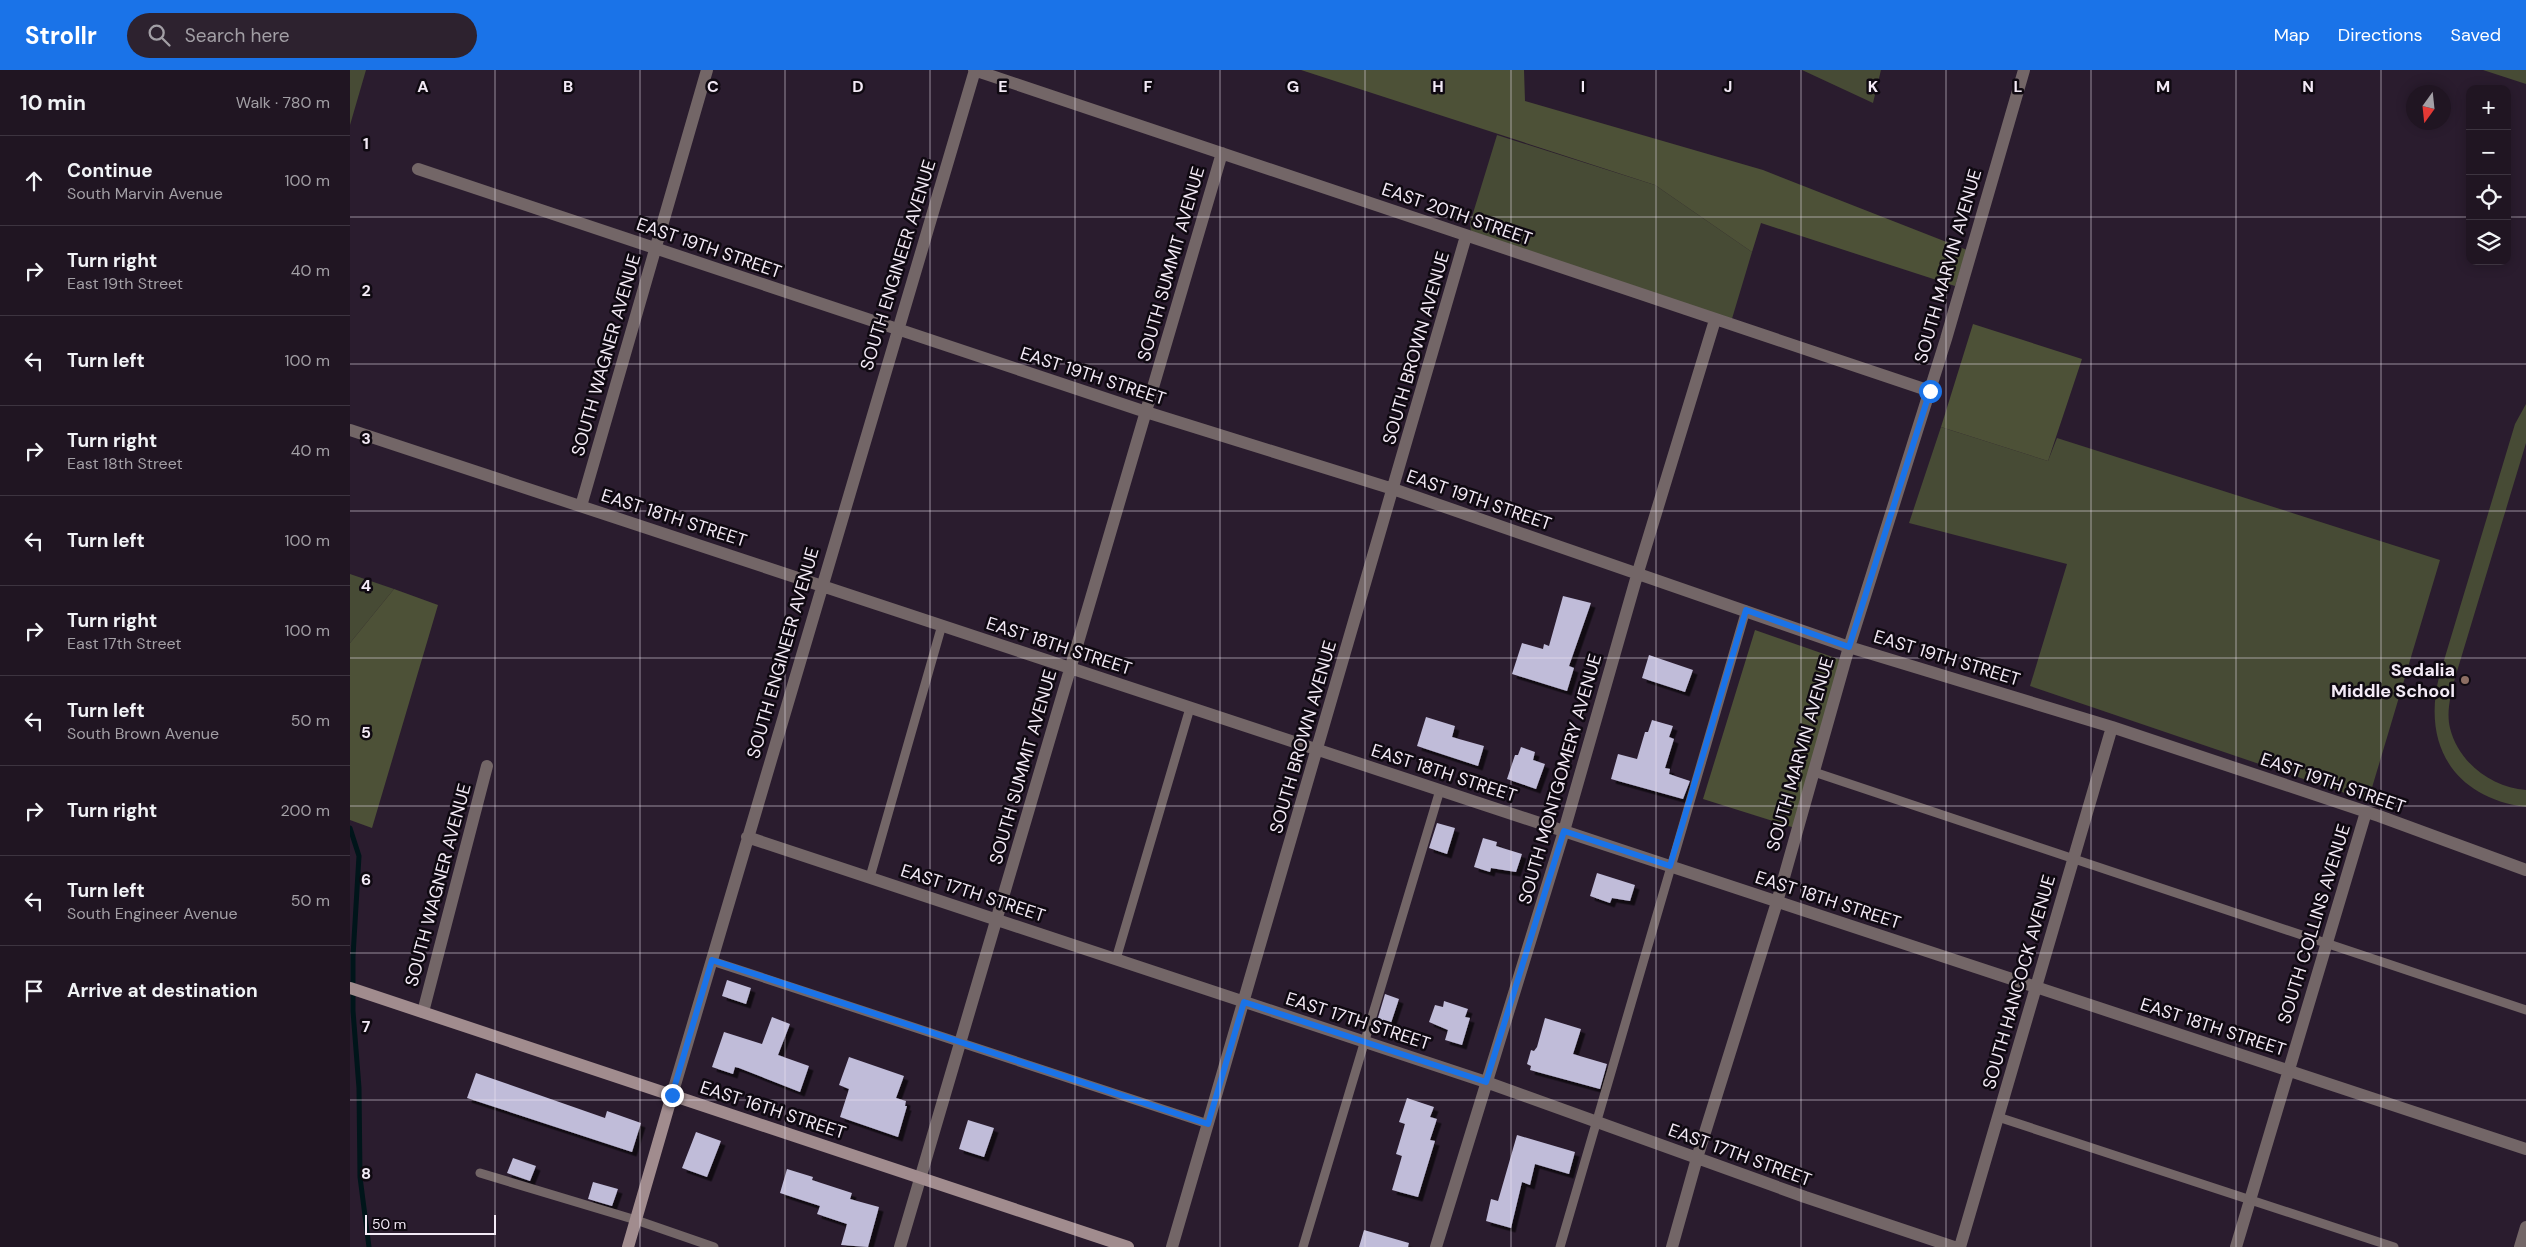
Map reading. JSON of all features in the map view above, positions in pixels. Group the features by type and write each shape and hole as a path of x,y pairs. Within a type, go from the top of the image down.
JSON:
{"street":[{"name":"SOUTH WAGNER AVENUE","path":"582,506 707,70"},
{"name":"EAST 20TH STREET","path":"975,70 1930,391"},
{"name":"SOUTH ENGINEER AVENUE","path":"628,1247 821,585 975,70"},
{"name":"SOUTH MARVIN AVENUE","path":"1672,1247 1697,1158 1777,902 1849,647 1930,391 2024,70"},
{"name":"SOUTH SUMMIT AVENUE","path":"900,1247 1222,154"},
{"name":"EAST 19TH STREET","path":"418,169 1146,412 1393,489 1638,572 1849,647 2112,727 2366,812 2526,870"},
{"name":"SOUTH BROWN AVENUE","path":"1172,1247 1466,236"},
{"name":"SOUTH MONTGOMERY AVENUE","path":"1436,1247 1564,831 1638,572 1715,320"},
{"name":"EAST 18TH STREET","path":"350,430 2526,1149"},
{"name":"SOUTH HANCOCK AVENUE","path":"1960,1247 2112,727"},
{"name":"SOUTH WAGNER AVENUE","path":"423,1012 488,766"},
{"name":"SOUTH COLLINS AVENUE","path":"2236,1247 2366,812"},
{"name":"EAST 17TH STREET","path":"748,837 1486,1082 1697,1158 1954,1247"},
{"name":"EAST 16TH STREET","path":"350,988 1128,1247"},
{"path":"2520,1247 2526,1227"}],"lane":[{"path":"1560,1247 1746,610"},
{"path":"870,878 942,625"},
{"path":"1116,959 1190,708"},
{"path":"1814,772 2526,1010"},
{"path":"1303,1247 1440,790"},
{"path":"712,960 1208,1124"},
{"path":"1998,1117 2394,1247"},
{"path":"480,1173 636,1220 714,1247"}],"green space":[{"path":"350,70 366,70 350,125"},
{"path":"1301,70 1524,70 1525,101 1763,170 1967,250 1955,286 1761,223 1752,252 1655,185"},
{"path":"1802,70 1881,70 1873,103"},
{"path":"2483,70 2526,70 2526,84"},
{"path":"1497,135 1655,185 1752,252 1731,322 1471,232 1470,223"},
{"path":"1973,324 2082,359 2048,461 1941,427"},
{"path":"2526,404 2526,443 2455,678 2449,716 2450,728 2460,752 2478,771 2489,778 2513,788 2526,790 2526,807 2501,802 2480,793 2463,780 2450,764 2440,746 2435,725 2435,702 2439,677 2515,424"},
{"path":"1941,427 2048,461 2057,438 2440,560 2368,801 2030,686 2067,564 1909,523"},
{"path":"350,574 394,589 350,643"},
{"path":"394,589 438,605 372,828 350,820 350,643"},
{"path":"1755,630 1847,662 1795,828 1703,799"}],"building":[{"path":"1563,596 1591,603 1569,666 1574,668 1567,691 1512,674 1522,643 1543,649 1544,644 1549,646"},
{"path":"1649,655 1693,670 1685,692 1642,678"},
{"path":"1426,717 1455,726 1452,737 1484,746 1478,766 1417,746"},
{"path":"1652,720 1673,726 1669,737 1674,739 1665,768 1670,769 1669,774 1690,781 1683,799 1611,779 1618,754 1637,759 1645,732 1648,732"},
{"path":"1521,747 1535,752 1533,760 1545,764 1536,789 1507,779 1515,755 1518,755"},
{"path":"1437,823 1455,828 1447,854 1429,848"},
{"path":"1483,838 1497,842 1496,846 1522,854 1516,872 1491,868 1490,872 1474,867"},
{"path":"1597,873 1635,885 1630,901 1612,898 1610,903 1590,896"},
{"path":"727,980 751,988 746,1004 722,996"},
{"path":"1385,994 1399,999 1390,1026 1377,1021"},
{"path":"1444,1001 1468,1009 1465,1017 1470,1018 1462,1045 1445,1040 1448,1030 1429,1022 1435,1005 1443,1007"},
{"path":"772,1017 790,1024 778,1055 809,1066 800,1092 739,1068 735,1067 733,1074 712,1067 724,1032 762,1044"},
{"path":"1545,1018 1581,1029 1573,1054 1607,1064 1600,1089 1530,1070 1531,1066 1527,1064 1531,1050 1534,1051 1537,1047"},
{"path":"849,1057 904,1076 896,1098 906,1101 905,1106 907,1106 898,1137 840,1117 849,1089 839,1085"},
{"path":"476,1073 605,1118 607,1111 641,1123 632,1152 467,1098"},
{"path":"1407,1098 1434,1107 1430,1117 1437,1119 1430,1140 1435,1141 1418,1197 1392,1190 1402,1156 1396,1154 1405,1124 1399,1122"},
{"path":"968,1120 994,1128 984,1157 959,1149"},
{"path":"696,1132 721,1141 707,1177 682,1168"},
{"path":"1517,1135 1575,1152 1569,1174 1535,1164 1530,1185 1522,1182 1511,1228 1486,1221 1491,1199 1498,1201"},
{"path":"513,1158 536,1166 530,1181 507,1173"},
{"path":"787,1169 813,1177 812,1180 852,1193 850,1199 879,1207 868,1247 841,1245 847,1224 817,1214 820,1206 780,1193"},
{"path":"593,1182 618,1189 612,1206 588,1199"},
{"path":"1364,1230 1409,1243 1408,1247 1359,1247"}],"waterway":[{"path":"350,828 359,856 353,956 353,1011 359,1088 360,1177 369,1247"}],"place":[{"name":"Sedalia Middle School","path":"2465,680"}],"route":[{"path":"672,1095 712,960 1208,1124 1244,1002 1486,1082 1564,831 1670,866 1746,610 1849,647 1930,391"}]}
